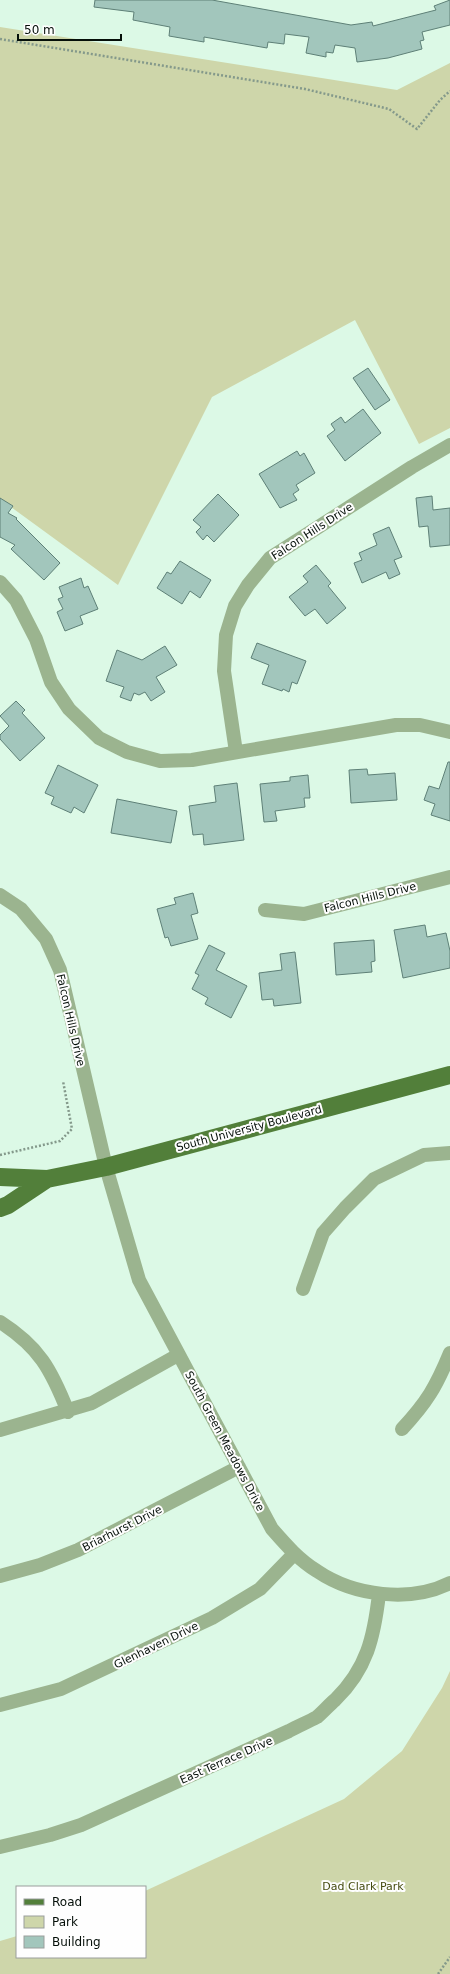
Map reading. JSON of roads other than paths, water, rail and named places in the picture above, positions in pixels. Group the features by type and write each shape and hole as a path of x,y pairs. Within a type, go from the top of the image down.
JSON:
{"main road":[{"name":"South University Boulevard","path":"0,1177 47,1179 106,1167 450,1075"},
{"name":"South University Boulevard","path":"0,1208 8,1205 47,1179"}],"street":[{"name":"Falcon Hills Drive","path":"236,752 224,671 226,635 235,606 248,585 270,558 412,467 450,445"},
{"path":"0,582 16,600 36,639 51,682 69,709 99,738 127,752 160,761 192,760 396,725 420,725 450,732"},
{"name":"Falcon Hills Drive","path":"265,910 304,914 450,877"},
{"name":"Falcon Hills Drive","path":"0,895 21,909 46,939 60,970 106,1167"},
{"path":"303,1288 323,1233 374,1179 424,1156 450,1154"},
{"name":"South Green Meadows Drive","path":"106,1167 139,1280 272,1529 294,1554 318,1572 346,1586 379,1594 413,1593 442,1587 450,1582"},
{"path":"0,1322 17,1333 37,1351 54,1379 68,1412"},
{"path":"402,1429 422,1408 436,1385 450,1353"},
{"path":"0,1430 68,1412 92,1403 178,1355"},
{"name":"Briarhurst Drive","path":"0,1576 40,1565 78,1550 239,1467"},
{"name":"Glenhaven Drive","path":"0,1706 61,1689 212,1618 260,1589 294,1554"},
{"name":"East Terrace Drive","path":"0,1847 50,1836 81,1825 289,1731 318,1716 342,1693 357,1674 368,1653 375,1627 379,1594"}],"park label":[{"name":"Dad Clark Park","path":"363,1886"}]}
